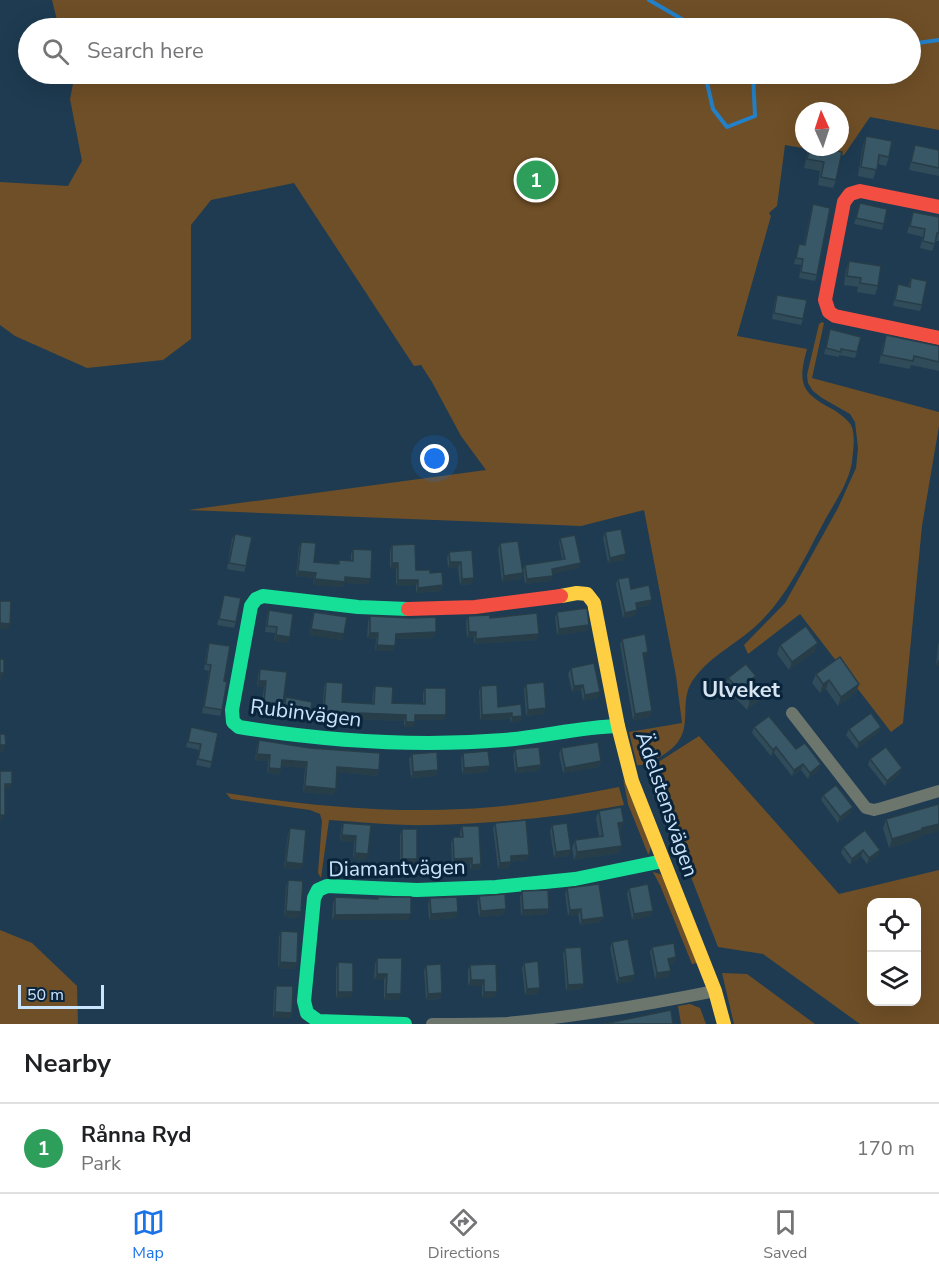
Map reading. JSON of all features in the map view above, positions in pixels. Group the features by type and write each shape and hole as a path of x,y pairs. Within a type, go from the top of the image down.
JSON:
{"street":[{"path":"939,207 860,191 850,194 844,202 825,300 830,312 835,316 939,338"},
{"name":"Rubinvägen","path":"587,594 577,593 514,603 438,609 373,608 263,596 256,599 251,606 232,710 233,722 239,727 277,734 328,740 401,743 506,740 618,726"},
{"name":"Ädelstensvägen","path":"587,594 594,603 618,726 633,781 715,991 724,1024"},
{"path":"792,713 866,808 874,810 939,791"},
{"name":"Diamantvägen","path":"405,1024 318,1021 307,1013 304,1001 314,898 318,890 327,886 417,890 496,887 575,879 663,861"},
{"path":"432,1024 503,1023 575,1016 715,991"}],"shaded area":[{"path":"52,0 939,0 939,130 870,117 849,148 849,102 795,102 795,147 785,145 777,206 769,213 771,216 737,336 807,349 802,371 805,387 815,398 839,413 851,425 854,438 852,462 841,492 779,600 759,623 710,661 696,676 686,697 684,729 680,739 672,749 643,765 637,765 629,732 682,723 676,676 644,510 581,526 188,510 486,470 461,436 421,365 414,366 294,183 211,200 191,225 191,339 163,360 87,368 15,336 0,325 0,182 68,186 82,161 70,99 73,84 921,84 921,18 56,18"},
{"path":"824,323 812,378 939,412 939,426 922,526 903,723 891,732 800,614 748,654 744,645 785,603 838,508 856,468 858,448 855,422 850,414 813,391 808,383 807,375 819,324"},
{"path":"699,736 839,894 939,870 939,1024 860,1024 763,954 718,947 649,768"},
{"path":"623,778 651,846 649,854 628,804"},
{"path":"619,787 624,805 528,819 418,825 329,820 321,878 318,873 322,821 320,814 310,810 231,799 226,793 344,807 433,810 521,804"},
{"path":"653,872 664,878 697,963 692,964"},
{"path":"0,930 32,943 77,986 78,1024 0,1024"},
{"path":"722,973 747,974 815,1024 734,1024"},
{"path":"690,1004 700,1008 706,1024 681,1024 678,1006"}],"building":[{"path":"866,136 892,141 889,157 879,155 877,170 861,167"},
{"path":"915,145 939,150 939,168 911,162"},
{"path":"808,156 841,156 836,180 821,177 824,162 807,159"},
{"path":"860,203 887,209 884,224 856,218"},
{"path":"813,204 830,208 817,275 801,272 803,259 796,258 799,244 805,245"},
{"path":"913,212 939,217 939,233 937,233 935,244 923,241 925,229 910,226"},
{"path":"849,261 881,266 878,286 860,283 861,278 847,276"},
{"path":"911,278 927,281 922,305 895,300 898,284 910,287"},
{"path":"777,295 807,300 803,319 774,313"},
{"path":"830,329 861,337 857,352 841,349 841,352 826,348"},
{"path":"886,335 939,346 939,362 914,356 913,361 882,355"},
{"path":"621,529 626,554 610,558 605,532"},
{"path":"235,534 252,537 246,566 229,563"},
{"path":"575,535 581,563 552,569 553,576 527,579 525,565 565,559 560,538"},
{"path":"518,541 523,573 504,576 500,543"},
{"path":"301,542 316,543 314,562 339,564 339,560 353,561 353,549 372,550 371,579 345,577 345,582 315,579 316,573 298,571"},
{"path":"415,544 416,570 430,570 430,573 442,572 443,585 418,588 418,580 398,580 398,563 392,563 392,545"},
{"path":"472,550 474,578 462,579 461,562 450,562 449,552"},
{"path":"629,577 631,589 649,585 652,600 636,603 637,610 625,613 618,579"},
{"path":"224,595 241,598 236,622 219,619"},
{"path":"0,601 11,601 10,624 0,623"},
{"path":"587,608 589,625 559,629 557,612"},
{"path":"269,610 293,614 290,637 276,635 277,627 267,626"},
{"path":"314,612 347,617 344,634 311,629"},
{"path":"537,613 539,634 476,639 476,632 469,632 468,616 490,615 490,618"},
{"path":"370,616 436,617 436,632 396,634 395,646 377,645 378,633 370,633"},
{"path":"806,626 818,643 792,662 780,645"},
{"path":"645,634 648,652 643,653 652,711 635,714 622,639"},
{"path":"209,643 230,646 222,710 204,707 211,665 206,664"},
{"path":"840,657 859,684 841,697 829,680 823,684 816,674"},
{"path":"0,659 4,659 4,673 0,673"},
{"path":"594,663 600,692 585,695 583,685 574,686 571,668"},
{"path":"746,664 756,676 753,678 763,691 750,701 728,678"},
{"path":"260,669 287,672 283,704 264,702 266,681 259,681"},
{"path":"326,682 343,683 342,702 374,704 375,686 393,687 392,703 425,704 425,688 446,688 446,715 415,715 415,722 406,722 406,715 359,713 358,719 350,718 350,713 324,711"},
{"path":"544,682 546,708 528,710 526,684"},
{"path":"497,685 498,707 521,704 522,716 512,717 512,713 482,715 481,686"},
{"path":"286,697 312,702 310,715 284,711"},
{"path":"871,713 881,727 859,743 849,729"},
{"path":"769,716 796,749 805,743 821,764 810,773 803,764 794,770 776,747 773,750 754,727"},
{"path":"191,727 218,733 212,762 198,759 201,744 188,742"},
{"path":"0,734 5,734 6,745 0,745"},
{"path":"259,740 310,748 380,753 379,770 337,767 336,789 305,786 307,762 282,760 281,769 269,768 270,755 257,754"},
{"path":"598,742 601,761 565,768 561,748"},
{"path":"539,747 541,765 517,768 515,749"},
{"path":"886,747 902,768 887,781 870,759"},
{"path":"488,751 490,766 464,768 463,753"},
{"path":"437,752 438,770 413,772 412,754"},
{"path":"0,771 12,771 12,784 5,784 5,815 0,815"},
{"path":"836,785 853,807 840,817 823,795"},
{"path":"939,804 939,824 892,839 886,819"},
{"path":"621,807 624,822 618,823 622,846 577,852 575,840 603,836 599,811"},
{"path":"526,820 529,855 511,856 511,862 500,863 495,823"},
{"path":"343,823 371,825 368,854 355,853 356,836 342,835"},
{"path":"567,823 571,850 556,852 552,825"},
{"path":"462,826 479,826 481,864 472,865 472,858 454,859 453,837 463,837"},
{"path":"290,828 306,830 303,864 286,862"},
{"path":"402,829 417,829 417,859 402,859"},
{"path":"865,830 880,850 869,858 863,850 852,859 843,847"},
{"path":"288,880 303,881 301,912 286,911"},
{"path":"599,884 604,917 582,920 581,909 570,910 567,888"},
{"path":"648,884 653,911 634,914 629,888"},
{"path":"548,890 549,909 523,910 522,891"},
{"path":"505,894 506,909 481,911 479,896"},
{"path":"335,897 378,899 378,897 411,897 411,914 335,915"},
{"path":"457,897 458,912 431,914 430,898"},
{"path":"281,931 298,932 297,963 280,962"},
{"path":"628,939 635,975 619,978 612,942"},
{"path":"674,943 676,957 668,959 671,971 657,973 652,947"},
{"path":"581,947 584,984 568,985 565,948"},
{"path":"377,958 402,958 401,994 386,994 387,974 377,974"},
{"path":"538,961 540,988 527,989 524,963"},
{"path":"338,962 353,963 353,992 338,992"},
{"path":"441,964 442,993 428,994 426,965"},
{"path":"496,964 497,992 484,992 484,980 471,980 470,965"},
{"path":"276,986 293,986 292,1013 275,1012"},
{"path":"671,1010 673,1024 603,1024"}],"waterway":[{"path":"649,0 680,18"},
{"path":"921,42 939,40"},
{"path":"707,84 713,109 727,127 755,116 753,84"}],"traffic: fast":[{"path":"408,609 358,607 263,596 256,599 251,606 232,710 233,722 239,727 305,736 404,743 504,740 618,726"},
{"path":"405,1024 318,1021 307,1013 304,1001 314,898 318,890 327,886 417,890 496,887 575,879 663,861"}],"traffic: slow":[{"path":"561,596 587,594 594,603 618,726 632,781 715,991 724,1024"}],"traffic: jam":[{"path":"939,207 860,191 850,194 844,202 825,300 829,312 835,316 939,338"},
{"path":"408,609 475,607 561,596"}],"place":[{"name":"Rånna Ryd","path":"536,180"}],"district":[{"name":"Ulveket","path":"741,689"}]}
